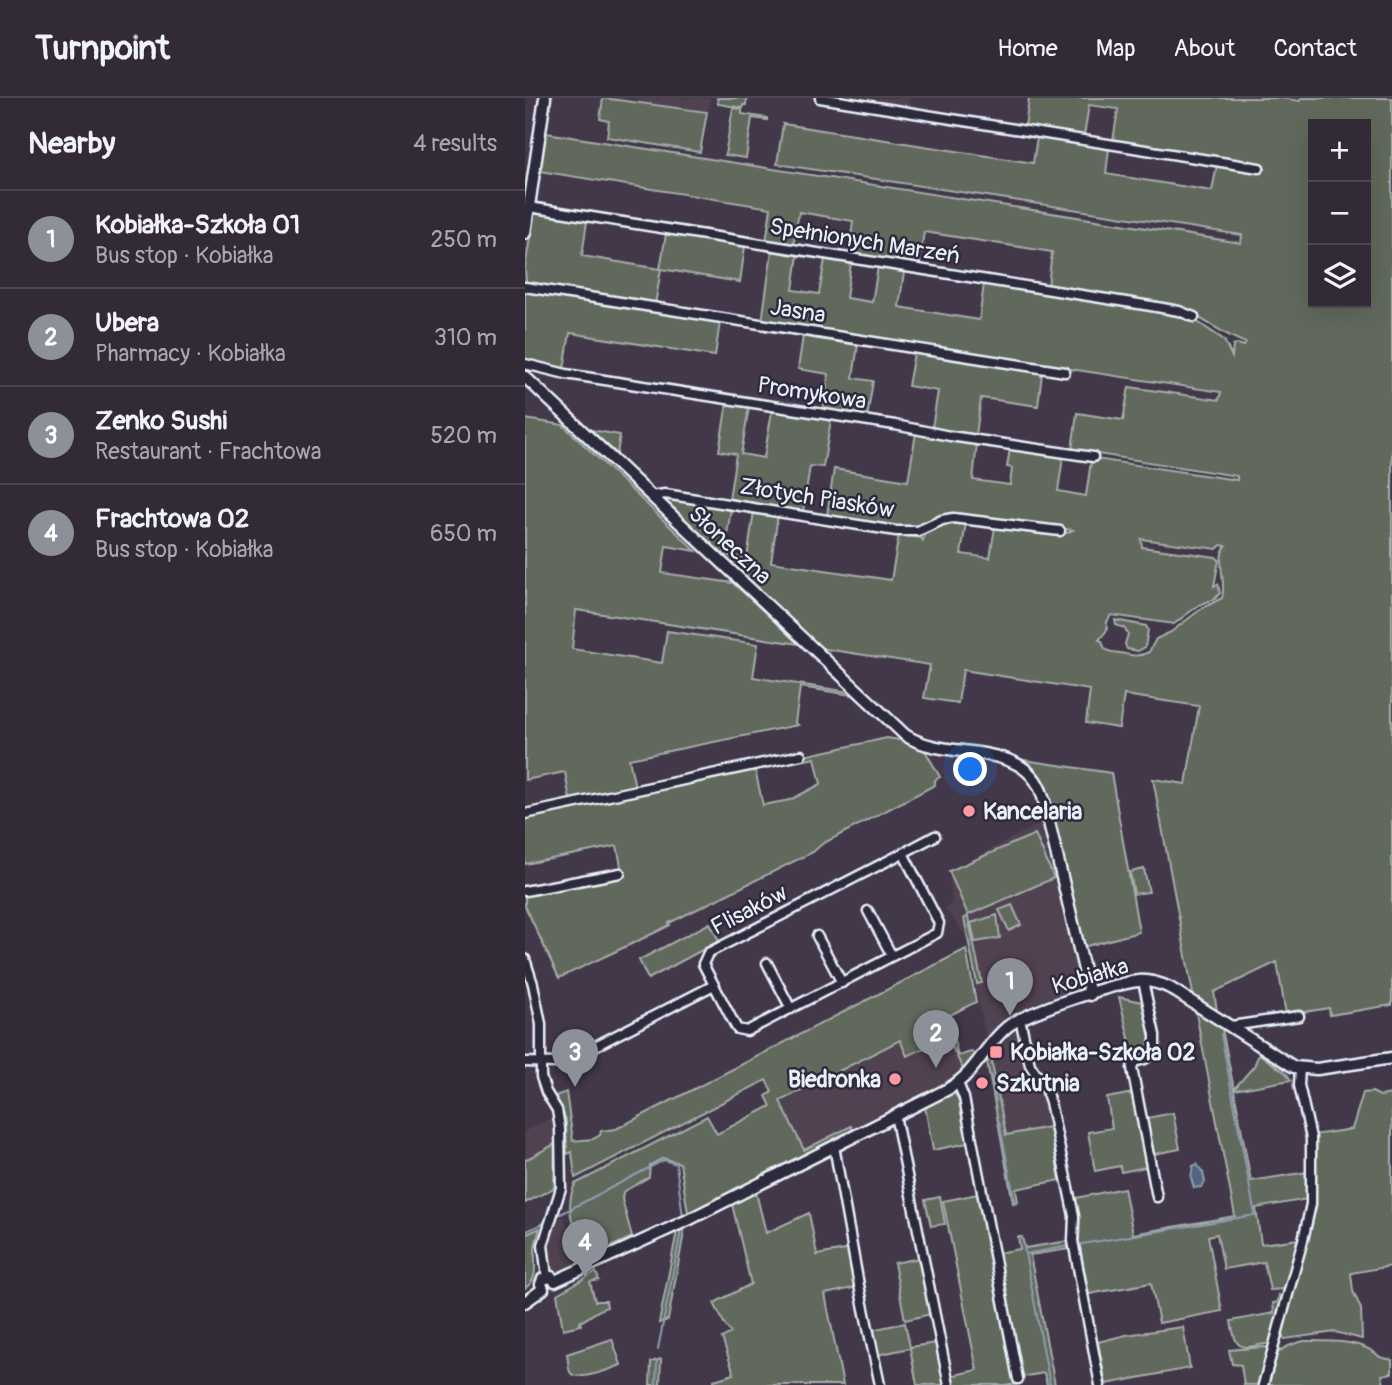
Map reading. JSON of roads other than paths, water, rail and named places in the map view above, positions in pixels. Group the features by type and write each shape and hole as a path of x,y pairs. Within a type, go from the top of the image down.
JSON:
{"street":[{"path":"525,233 530,166 545,98"},
{"path":"820,98 1259,167"},
{"name":"Spełnionych Marzeń","path":"529,207 1150,306 1179,311 1194,317"},
{"name":"Jasna","path":"525,287 1065,372"},
{"name":"Promykowa","path":"525,364 565,374 1093,457"},
{"name":"Słoneczna","path":"525,377 910,739 1010,761 1023,766 1034,777 1043,797 1090,995"},
{"name":"Złotych Piasków","path":"651,496 665,494 896,531 918,531 941,520 953,518 1060,531"},
{"path":"525,814 801,755"},
{"name":"Flisaków","path":"714,985 703,964 708,953 935,836"},
{"path":"525,1062 556,1063 570,1059 714,985 736,1027 740,1031 747,1031 935,934 940,926 903,853"},
{"path":"525,891 620,873"},
{"path":"868,911 892,957"},
{"path":"817,936 842,982"},
{"path":"525,959 538,1005 543,1086 560,1120 562,1174 557,1203 543,1248 551,1279"},
{"path":"767,963 790,1009"},
{"path":"1143,981 1155,1035 1155,1051 1145,1059 1134,1062 1132,1068 1157,1197"},
{"name":"Kobiałka","path":"525,1302 543,1289 551,1291 555,1287 551,1279 688,1220 958,1083 973,1070 1000,1034 1020,1018 1090,995 1143,981 1170,988 1279,1059 1300,1069"},
{"path":"1231,1026 1299,1016"},
{"path":"1020,1018 1030,1065 1045,1087 1050,1102 1074,1216 1074,1245 1100,1385"},
{"path":"1263,1385 1311,1204 1311,1138 1299,1085 1300,1069 1324,1069 1392,1058"},
{"path":"958,1083 964,1098 1018,1379"},
{"path":"895,1115 949,1385"},
{"path":"834,1146 880,1385"}],"water":[{"path":"1197,1164 1205,1182 1201,1187 1194,1188 1191,1178 1193,1166"}],"waterway":[{"path":"1076,1245 1255,1215 1221,1034"},
{"path":"991,1075 996,1101"},
{"path":"999,1121 1015,1202"},
{"path":"557,1216 664,1160 676,1164 683,1217"},
{"path":"525,1232 546,1222"},
{"path":"658,1349 682,1226"},
{"path":"1022,1237 1050,1385"},
{"path":"1025,1254 1070,1246"},
{"path":"656,1385 657,1360"}],"place":[{"name":"Kancelaria","path":"969,811"},
{"name":"Kobiałka-Szkoła 01","path":"1010,1016"},
{"name":"Kobiałka-Szkoła 02","path":"996,1052"},
{"name":"Ubera","path":"936,1068"},
{"name":"Biedronka","path":"895,1079"},
{"name":"Szkutnia","path":"982,1083"},
{"name":"Zenko Sushi","path":"575,1087"},
{"name":"Frachtowa 02","path":"585,1277"}]}
